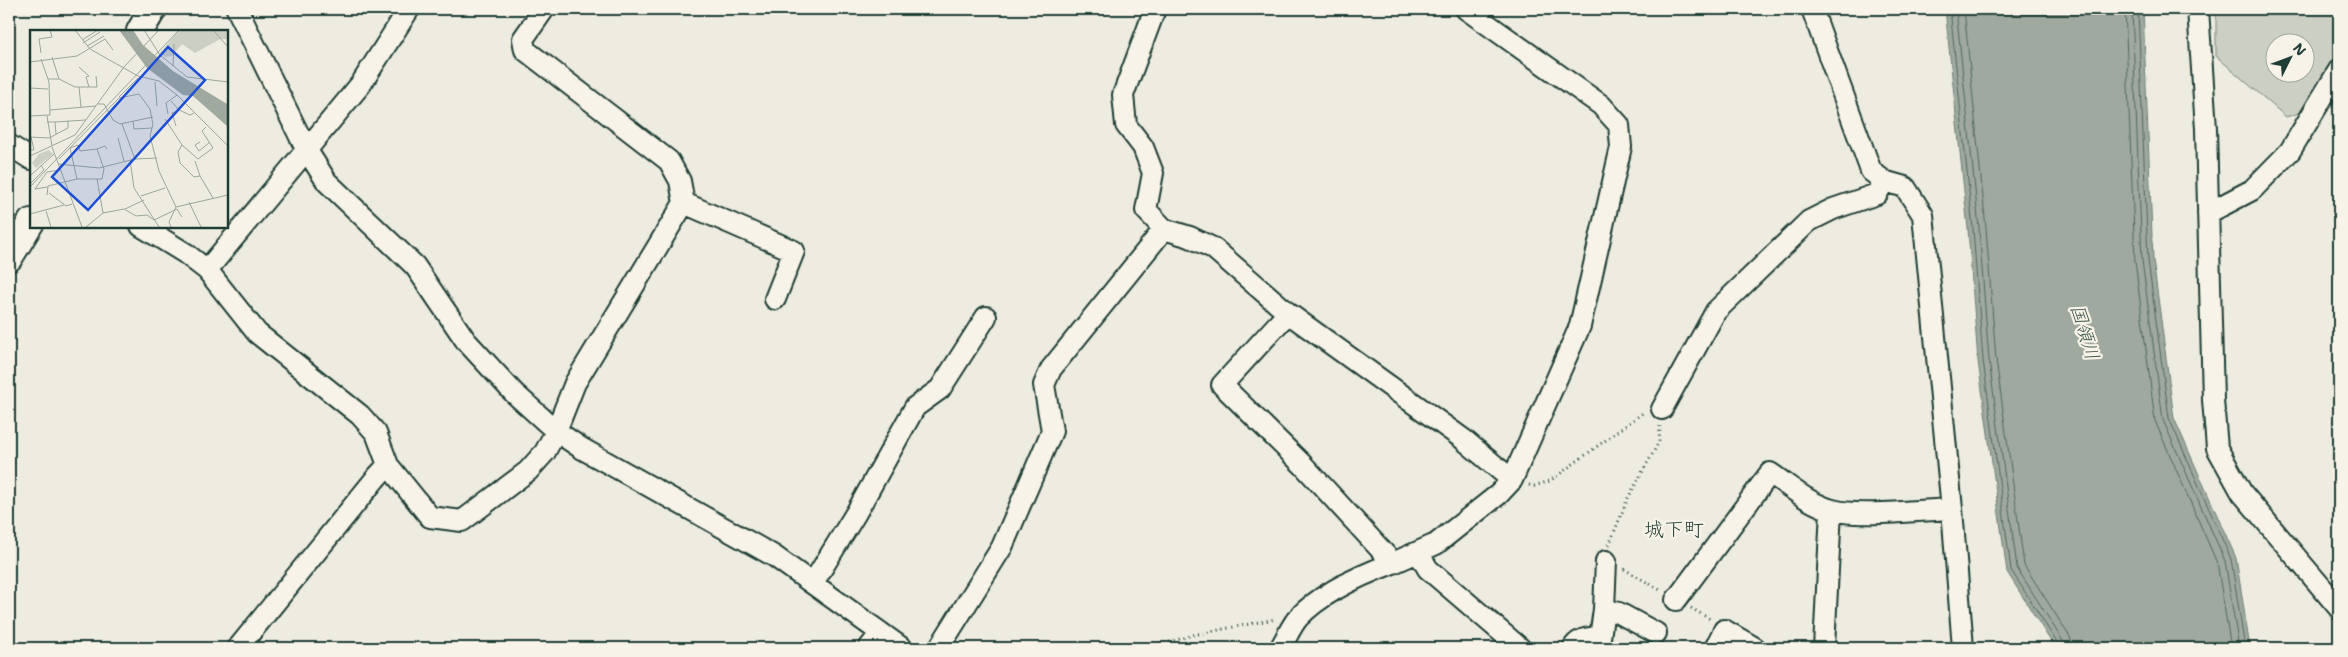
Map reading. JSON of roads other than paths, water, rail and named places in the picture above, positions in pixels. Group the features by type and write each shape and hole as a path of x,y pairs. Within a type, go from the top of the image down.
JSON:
{"main road":[{"path":"9,258 30,224"}],"street":[{"path":"237,9 306,149 327,182 414,266 466,341 514,393 556,431 622,472 774,556 813,583 875,640 902,648"},
{"path":"207,270 361,84 410,9"},
{"path":"144,228 185,253 207,270 258,333 360,415 376,433 388,465 430,517 462,521 528,471 545,452 556,431 575,383 684,203 680,181 669,161 525,50 523,39 544,9"},
{"path":"1155,9 1123,95 1126,125 1143,147 1153,172 1146,210 1164,229 1190,237 1213,248 1288,312 1463,439 1512,480"},
{"path":"1280,648 1298,619 1315,604 1363,574 1436,544 1499,494 1512,480 1580,326 1621,148 1619,125 1600,105 1466,9"},
{"path":"1812,9 1871,171 1884,181 1905,187 1923,215 1952,509 1963,648"},
{"path":"2198,9 2206,129 2213,400 2217,448 2242,493 2339,608"},
{"path":"2208,213 2252,190 2290,151 2339,70"},
{"path":"9,144 30,158"},
{"path":"1662,409 1716,311 1809,221 1833,209 1877,194 1884,181"},
{"path":"684,203 794,251 775,299"},
{"path":"939,648 1002,547 1052,431 1044,385 1050,369 1164,229"},
{"path":"1288,312 1222,385 1304,466 1393,563"},
{"path":"813,583 856,512 915,407 940,389 986,318"},
{"path":"238,648 388,465"},
{"path":"1676,600 1770,473 1810,502 1831,510 1853,513 1952,509"},
{"path":"1824,648 1831,510"},
{"path":"1418,552 1428,569 1520,648"},
{"path":"1572,648 1576,642 1588,637 1598,643 1604,609 1606,561"},
{"path":"1604,609 1619,613 1656,633"},
{"path":"1716,648 1724,630 1755,648"}],"water":[{"name":"国領川","path":"1945,9 2143,9 2153,260 2174,418 2236,558 2250,648 2055,648 2007,572 1978,361 1968,229"}],"district":[{"name":"城下町","path":"1674,529"}]}
